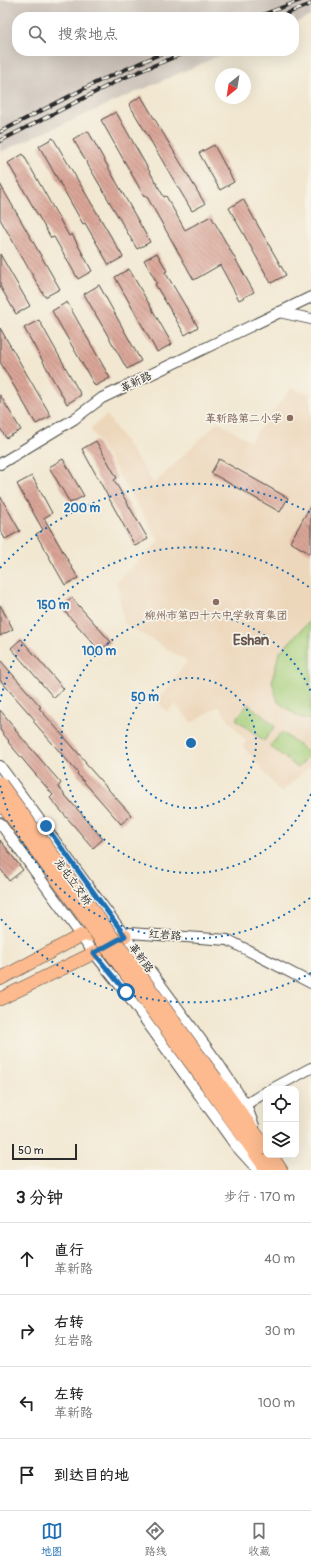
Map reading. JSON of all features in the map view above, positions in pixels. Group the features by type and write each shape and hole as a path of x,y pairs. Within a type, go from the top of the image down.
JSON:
{"main road":[{"name":"龙屯立交桥","path":"0,783 212,1082"},
{"name":"龙屯立交桥","path":"0,801 212,1082"},
{"path":"0,979 82,936 125,936"},
{"name":"红岩路","path":"0,999 94,953 125,936"},
{"path":"212,1082 267,1170"},
{"name":"革新路","path":"212,1082 242,1107 258,1138 263,1144"},
{"path":"273,1158 281,1170"}],"street":[{"name":"革新路","path":"0,464 74,419 102,398 311,296"},
{"path":"279,312 311,319"},
{"name":"革新路","path":"0,766 218,1063 242,1107"},
{"path":"0,823 94,953 126,992 236,1146 258,1170"},
{"name":"红岩路","path":"125,936 130,933 228,940 311,983"},
{"path":"278,1086 311,1068"},
{"path":"242,1107 263,1094"}],"shaded area":[{"path":"0,0 311,0 311,16 299,21 299,12 12,12 12,56 219,56 0,152"},
{"name":"柳州市第四十六中学教育集团","path":"291,388 311,394 311,765 281,793 243,746 246,741 218,706 192,723 175,704 167,712 156,700 164,693 187,661 124,623 116,581 159,541 90,428 107,415 154,484 218,422 250,441"}],"green space":[{"path":"311,620 311,720 299,717 278,702 272,681 279,653"},
{"path":"248,704 275,726 264,741 236,719"},
{"path":"282,732 310,754 298,768 270,746"}],"building":[{"path":"141,96 205,204 192,211 129,104"},
{"path":"116,112 164,197 166,196 185,230 211,216 254,292 239,300 220,265 194,280 146,195 144,196 101,120"},
{"path":"88,131 150,242 137,249 73,139"},
{"path":"53,138 123,257 109,265 85,223 83,224 39,146"},
{"path":"214,145 234,182 220,190 199,153"},
{"path":"23,154 69,236 72,234 92,271 78,279 54,237 51,238 8,163"},
{"path":"0,184 60,289 45,297 0,219"},
{"path":"243,199 286,275 271,283 229,208"},
{"path":"157,253 167,271 165,272 198,327 185,335 155,284 157,283 144,260"},
{"path":"0,254 30,306 16,314 0,286"},
{"path":"129,269 172,344 157,352 115,277"},
{"path":"99,285 141,361 127,369 84,294"},
{"path":"67,302 110,378 95,386 52,311"},
{"path":"39,320 81,395 67,404 24,328"},
{"path":"0,328 51,416 36,424 0,362"},
{"path":"0,395 21,430 6,438 0,428"},
{"path":"96,441 117,478 114,480 148,539 135,546 82,449"},
{"path":"63,459 84,496 70,503 49,467"},
{"path":"219,459 288,498 280,512 211,473"},
{"path":"32,476 52,513 44,518 78,578 65,585 36,534 43,530 17,484"},
{"path":"0,496 20,531 5,539 0,530"},
{"path":"311,505 311,554 290,542"},
{"path":"72,598 111,642 100,651 61,607"},
{"path":"0,605 13,629 0,636"},
{"path":"21,639 64,689 54,698 11,648"},
{"path":"0,660 41,707 39,708 86,762 85,763 131,815 121,824 77,774 78,773 33,721 35,720 0,680"},
{"path":"0,710 16,729 15,730 61,783 58,787 103,839 93,848 50,798 53,795 8,742 9,741 0,730"},
{"path":"0,840 23,870 9,881 0,868"}],"railway":[{"path":"270,12 301,0"},
{"path":"291,12 311,4"},
{"path":"0,132 97,82 156,56"},
{"path":"0,141 121,79 177,56"}],"place":[{"name":"革新路第二小学","path":"290,418"},
{"name":"柳州市第四十六中学教育集团","path":"216,602"}],"district":[{"name":"Eshan","path":"251,640"}],"route":[{"path":"46,826 125,936 94,953 126,992"}]}
